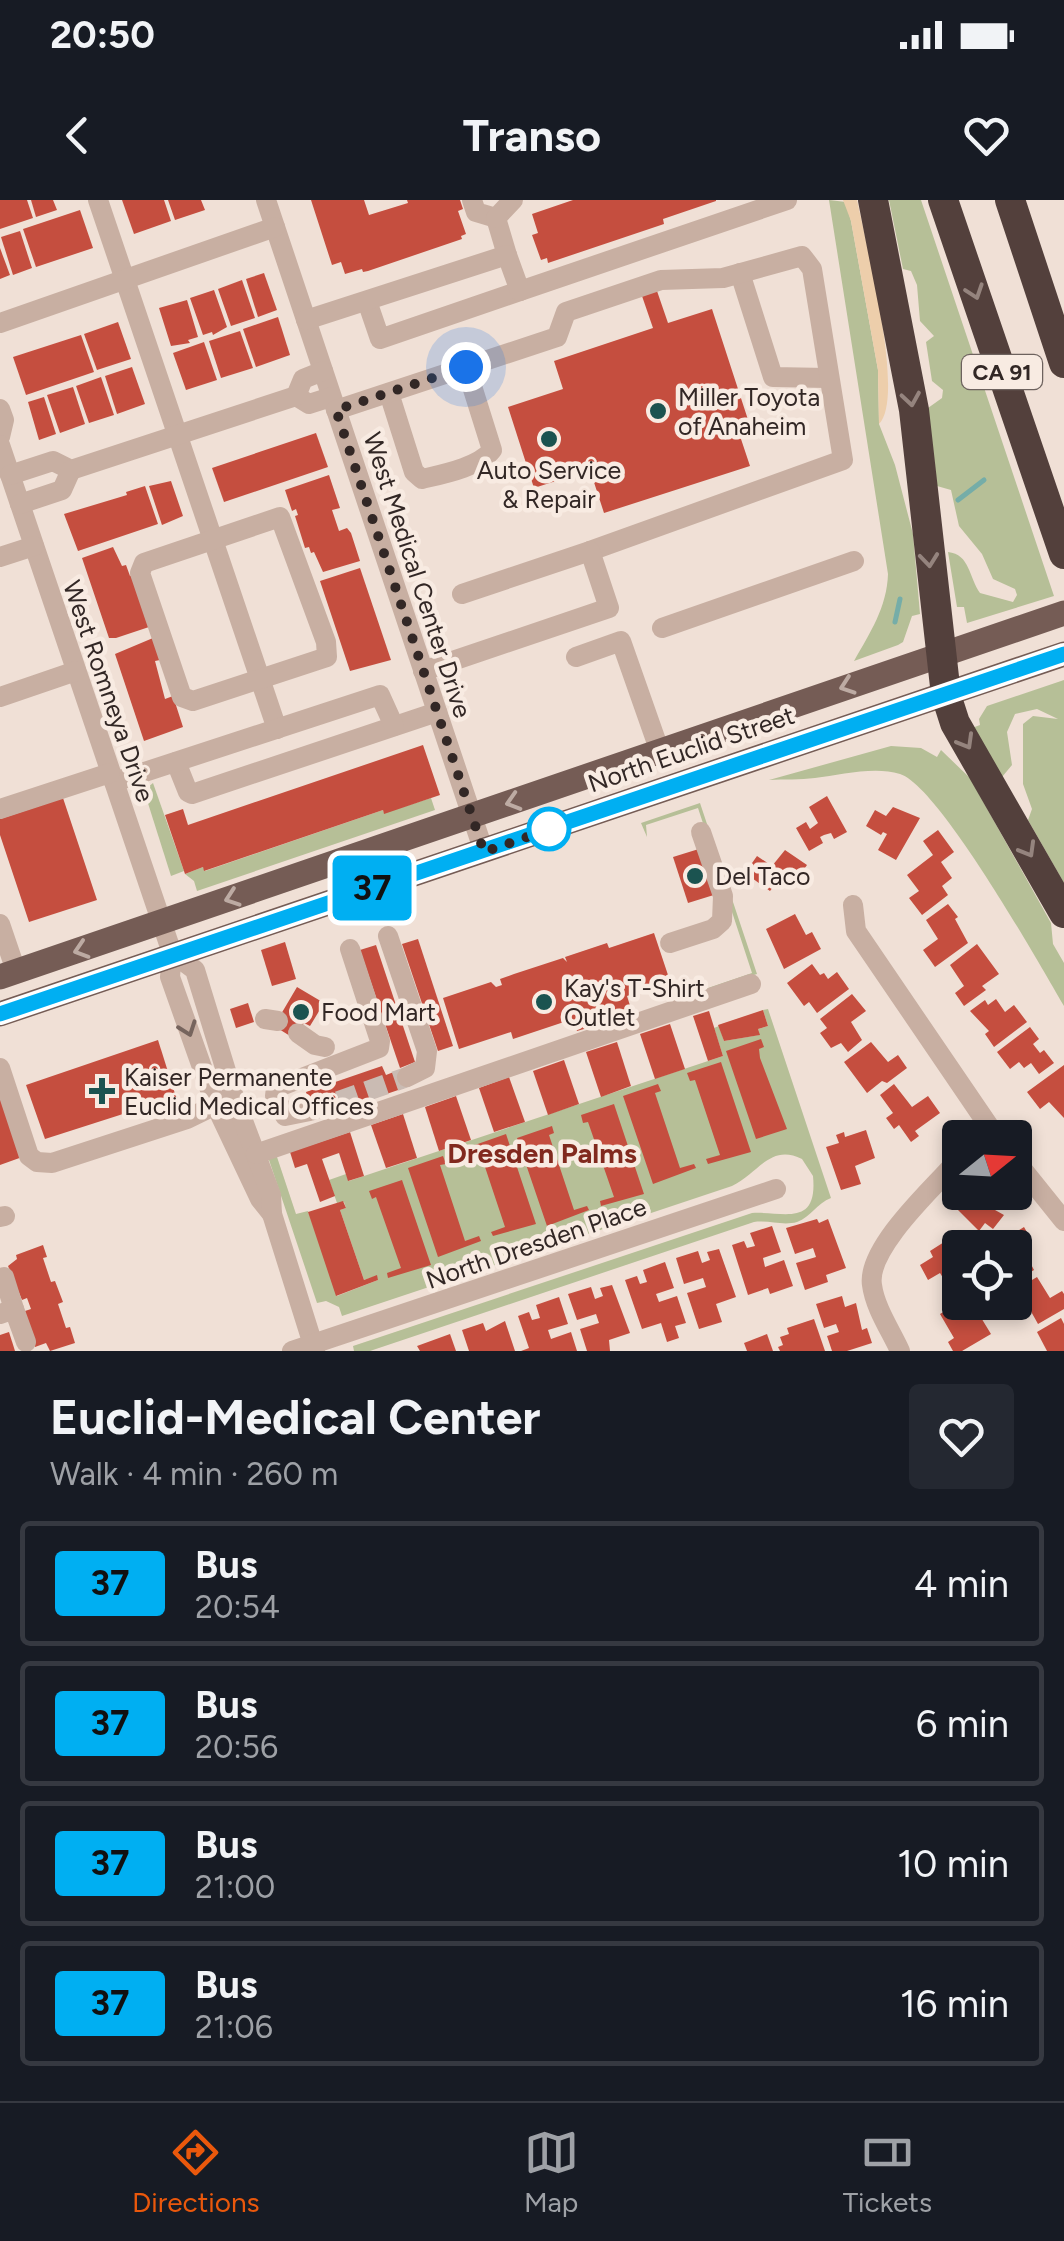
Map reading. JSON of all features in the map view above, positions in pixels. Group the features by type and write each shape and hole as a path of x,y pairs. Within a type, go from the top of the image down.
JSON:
{"highway":[{"path":"874,200 914,410 946,695 955,723 1064,913"},
{"name":"CA 91","path":"943,200 1062,549"},
{"name":"CA 91","path":"1010,200 1064,363"}],"main road":[{"name":"North Euclid Street","path":"8,974 1064,614"},
{"name":"North Euclid Street","path":"0,1014 1064,654"}],"street":[{"path":"98,200 278,728"},
{"name":"West Medical Center Drive","path":"266,200 484,852"},
{"path":"472,200 476,212 496,218"},
{"path":"496,218 513,200"},
{"path":"367,300 380,339 788,200"},
{"path":"496,218 520,291"},
{"path":"0,323 274,227"},
{"path":"306,320 507,255"},
{"path":"10,475 53,461 70,470 296,396 309,404 334,404 389,393 557,337 566,312 662,280 678,282 740,274 802,256 812,269 842,460 462,594"},
{"path":"740,274 773,377 827,378"},
{"path":"389,393 417,476 422,479 452,470 485,458 492,450 466,367"},
{"path":"296,396 303,378 323,371"},
{"path":"0,408 4,420 0,437"},
{"name":"West Romneya Drive","path":"0,445 172,953 170,978 225,1100 260,1199 272,1214"},
{"path":"20,504 62,490 70,470"},
{"path":"282,518 326,642 327,657 261,679 193,701 182,697 140,574 144,563 282,518"},
{"path":"0,558 34,546"},
{"path":"590,551 660,752"},
{"path":"662,628 854,561"},
{"path":"423,671 609,608"},
{"path":"576,657 621,641"},
{"path":"0,696 76,671"},
{"path":"0,809 176,762 380,695 394,726"},
{"path":"176,762 192,794 437,712"},
{"path":"670,943 713,929 722,921 723,896 701,832"},
{"path":"853,905 856,931 979,1120"},
{"path":"0,924 8,974"},
{"path":"388,936 427,1051 425,1068 407,1077"},
{"path":"299,1138 301,1114 285,1116 275,1096 281,1084 379,1048 380,1040 350,949"},
{"path":"256,1154 751,984"},
{"path":"298,1034 325,1047"},
{"path":"0,1068 29,1156 36,1162 52,1163 187,1118 225,1100"},
{"name":"West Romneya Drive","path":"225,1100 256,1154 271,1195 272,1214 314,1348"},
{"path":"900,1351 871,1284 874,1262 888,1239 942,1178"},
{"path":"1032,1181 1064,1221"},
{"name":"North Dresden Place","path":"292,1351 314,1348 776,1190"},
{"path":"4,1276 7,1312 26,1342"}],"green space":[{"path":"829,200 846,202 851,221 878,370 879,424 895,465 913,534 920,614 912,616 903,642 854,661 881,609 888,574"},
{"path":"889,200 921,200 1054,596 967,623 964,607 957,607 948,552 965,562 980,593 1013,602 1017,595 1015,589 993,579 982,554 959,526 951,490 937,486 928,408 942,398 943,390 932,381 926,342 934,336 920,321 917,285 911,271 903,269"},
{"path":"1064,680 1064,883 1028,820 1032,809 1023,784 1023,724 1033,716 1058,719 1037,709 1015,714 1007,732 1012,765 1002,777 972,728 980,725 979,719 987,706"},
{"path":"891,746 921,748 937,757 941,750 970,778 1051,923 1053,944 1064,963 1064,1006 987,878 939,809 917,786 900,774 879,771 769,780"},
{"path":"153,783 184,871 171,876 146,797 147,788"},
{"path":"431,798 435,810 197,891 194,881 185,874 203,867 205,871 383,810 384,813"},
{"path":"700,803 757,974 692,995 693,989 705,989 752,973 698,808 646,825 647,837 641,823"},
{"path":"768,1009 831,1198 802,1220 754,1222 370,1351 354,1351 353,1346 752,1213 804,1210 813,1192 813,1176 802,1159 781,1155 732,1186 342,1316 339,1307 326,1301 317,1303 268,1157 276,1154 296,1214 308,1211 337,1296 378,1280 376,1276 364,1280 340,1210 346,1208 344,1202 337,1203 329,1180 346,1174 349,1181 723,1056 714,1028 719,1026 724,1041 759,1035 758,1029 768,1026 763,1010"}],"sand":[{"path":"843,200 857,200 881,317 888,384 886,409 879,424 878,370 851,221"}],"building":[{"path":"0,200 27,200 33,218 0,229"},
{"path":"31,200 53,200 57,210 36,217"},
{"path":"122,200 164,200 171,221 134,234"},
{"path":"168,200 201,200 205,210 175,220"},
{"path":"311,200 364,200 369,215 408,203 407,200 460,200 463,209 458,211 466,234 462,239 368,271 345,274 341,262 332,265"},
{"path":"573,200 716,201 663,219 664,224 548,263 547,258 541,260 532,235 538,233 532,214"},
{"path":"80,210 93,248 36,267 23,229"},
{"path":"20,231 32,268 13,275 1,237"},
{"path":"0,248 10,275 0,279"},
{"path":"264,273 277,310 258,317 246,279"},
{"path":"242,280 255,318 231,326 218,289"},
{"path":"214,290 227,327 213,335 203,335 190,298"},
{"name":"Miller Toyota of Anaheim","path":"657,291 668,323 712,309 752,432 740,436 750,466 604,513 590,470 534,488 508,407 563,389 554,361 653,328 642,296"},
{"path":"187,300 198,337 188,340 190,343 171,346 159,308"},
{"path":"278,317 290,355 256,367 243,329"},
{"path":"118,322 131,359 97,370 84,334"},
{"path":"240,331 253,368 221,378 209,341"},
{"path":"81,335 94,372 26,395 13,357"},
{"path":"204,342 217,380 186,390 173,353"},
{"path":"132,367 145,404 117,414 105,376"},
{"path":"101,377 114,415 89,423 76,386"},
{"path":"73,387 85,424 60,433 47,395"},
{"path":"44,397 56,434 39,440 28,402"},
{"path":"316,433 328,467 224,502 212,468"},
{"path":"329,475 340,508 332,510 339,531 347,528 351,533 360,561 323,572 314,552 305,548 296,509 292,511 285,490"},
{"path":"171,481 183,516 162,525 149,486"},
{"path":"145,486 158,524 78,551 64,514"},
{"path":"113,547 122,566 126,565 132,575 149,627 109,638 82,558"},
{"path":"360,568 391,660 350,671 320,581"},
{"path":"153,638 165,699 173,696 183,727 144,741 115,654"},
{"path":"423,745 440,795 185,874 165,815 183,809 188,825"},
{"path":"827,796 847,832 834,839 831,833 820,837 823,843 809,851 796,828 806,822 810,829 818,823 809,807"},
{"path":"63,798 97,900 29,922 0,835 0,819"},
{"path":"893,807 920,818 896,860 878,850 887,834 881,835 866,826 875,810 886,816"},
{"path":"938,830 954,852 941,862 952,878 942,886 948,895 922,915 909,898 919,891 907,875 933,855 923,841"},
{"name":"Del Taco","path":"702,848 717,894 688,903 673,857"},
{"path":"785,850 807,865 798,878 786,870 770,891 745,873 757,856 772,866"},
{"path":"948,904 968,943 935,967 923,950 938,939 926,920"},
{"path":"795,914 806,935 812,932 821,949 784,969 766,929"},
{"path":"654,933 670,981 627,996 633,1015 577,1031 573,1019 513,1039 511,1032 459,1049 443,998 491,982 496,987 502,985 500,979 514,974 563,958 567,962 565,957 607,943 609,948"},
{"path":"418,939 453,1046 438,1051 402,944"},
{"path":"285,942 296,979 272,986 261,950"},
{"path":"977,944 999,974 982,986 986,990 964,1006 955,993 964,986 950,965"},
{"path":"376,945 415,1062 400,1068 360,950"},
{"path":"812,964 828,979 837,972 849,989 817,1013 809,1002 804,1006 787,983"},
{"name":"Food Mart","path":"297,987 324,1003 310,1026 304,1023 295,1039 274,1026"},
{"path":"852,994 866,1011 851,1022 862,1040 848,1052 841,1043 831,1048 820,1033 827,1028 820,1019"},
{"path":"996,999 1005,1012 1014,1005 1027,1022 994,1047 985,1034 989,1031 970,1011 985,1000 988,1005"},
{"path":"248,1003 254,1022 236,1028 230,1009"},
{"path":"763,1010 768,1026 758,1029 760,1035 724,1041 718,1025"},
{"path":"709,1011 723,1056 708,1061 693,1016"},
{"path":"670,1024 685,1069 655,1079 640,1034"},
{"path":"1030,1027 1039,1039 1033,1044 1054,1063 1039,1074 1031,1063 1024,1068 1019,1062 1010,1069 997,1052"},
{"path":"761,1039 764,1047 759,1049 760,1058 787,1129 756,1139 726,1051"},
{"name":"Kaiser Permanente Euclid Medical Offices","path":"158,1040 176,1097 45,1139 26,1085"},
{"path":"617,1042 631,1086 601,1097 586,1052"},
{"path":"871,1042 888,1062 898,1055 907,1068 867,1093 844,1062"},
{"path":"564,1060 579,1104 548,1115 533,1071"},
{"path":"721,1062 751,1152 708,1164 706,1159 720,1155 695,1080 690,1081 687,1073"},
{"path":"1064,1065 1064,1118 1049,1102 1040,1109 1027,1092"},
{"path":"382,1066 386,1075 404,1068 410,1086 313,1119 306,1092"},
{"path":"509,1077 525,1122 494,1132 479,1088"},
{"path":"0,1082 25,1156 0,1165"},
{"path":"658,1084 661,1091 655,1093 680,1168 694,1164 696,1168 653,1184 623,1096"},
{"path":"894,1084 912,1107 928,1096 940,1113 915,1131 919,1136 911,1142 899,1125 894,1129 886,1118 893,1113 880,1095"},
{"path":"456,1096 471,1140 439,1151 425,1107"},
{"path":"614,1104 644,1194 601,1206 600,1201 614,1197 588,1122 583,1123 581,1115"},
{"path":"403,1114 417,1158 386,1168 371,1125"},
{"path":"552,1126 554,1133 549,1135 574,1210 587,1206 589,1210 547,1226 517,1138"},
{"path":"866,1130 875,1158 855,1166 861,1184 841,1190 826,1147 839,1143 836,1135 844,1132 845,1137"},
{"path":"350,1132 364,1176 348,1181 339,1153 322,1159 335,1196 320,1202 307,1164 295,1168 290,1152"},
{"path":"506,1134 536,1224 493,1236 491,1232 505,1227 480,1152 475,1154 472,1146"},
{"path":"443,1156 446,1164 440,1165 465,1241 479,1236 481,1241 438,1257 408,1168"},
{"path":"402,1180 431,1265 388,1278 387,1273 401,1268 376,1197 372,1199 369,1191"},
{"path":"343,1201 346,1208 340,1210 364,1280 377,1275 378,1280 336,1296 308,1212"},
{"path":"958,1210 995,1210 1004,1215 993,1229 985,1223 978,1230"},
{"path":"817,1219 819,1223 828,1219 846,1268 826,1275 828,1282 805,1290 796,1263 816,1257 813,1248 795,1254 786,1228"},
{"path":"772,1226 781,1252 763,1258 765,1267 784,1260 793,1286 770,1294 768,1288 748,1295 732,1245 744,1241 747,1248 755,1246 750,1233"},
{"path":"942,1243 942,1276 940,1273 928,1280 920,1265 933,1257 930,1251"},
{"path":"43,1245 51,1282 55,1281 63,1302 58,1304 75,1343 50,1351 46,1343 35,1347 25,1311 31,1309 27,1298 22,1300 8,1266 17,1259 16,1255"},
{"path":"719,1249 736,1297 716,1304 722,1322 699,1329 687,1293 706,1287 703,1278 684,1284 676,1258 698,1251 702,1263 710,1260 707,1252"},
{"path":"665,1262 674,1288 656,1294 659,1302 677,1296 686,1323 675,1326 679,1338 667,1342 661,1323 642,1329 625,1280 637,1276 640,1284 647,1282 643,1270"},
{"path":"1037,1277 1050,1298 1062,1291 1064,1294 1064,1309 1038,1324 1032,1313 1032,1280"},
{"path":"612,1285 630,1333 609,1340 610,1351 587,1351 580,1329 599,1323 596,1314 577,1320 568,1294 591,1287 595,1299 603,1296 600,1288"},
{"path":"842,1296 845,1307 856,1303 862,1330 867,1328 872,1343 832,1351 827,1336 839,1332 836,1324 824,1328 816,1304"},
{"path":"559,1297 568,1324 548,1330 551,1339 571,1332 577,1351 521,1351 529,1348 518,1316 529,1312 532,1320 540,1318 536,1305"},
{"path":"1061,1318 1064,1351 1047,1351 1037,1332"},
{"path":"814,1319 825,1351 780,1351 780,1337 789,1334 787,1328"},
{"path":"944,1320 982,1320 991,1334 962,1351 953,1351 948,1342 954,1338"},
{"path":"505,1321 515,1351 469,1351 462,1330 483,1323 486,1331"},
{"path":"9,1332 15,1351 0,1351 0,1335"},
{"path":"450,1334 456,1351 420,1351 417,1346"},
{"path":"767,1334 773,1351 747,1351 744,1343"}],"waterway":[{"path":"958,500 984,480"},
{"path":"895,622 900,599"}],"tunnel":[{"path":"310,1111 407,1077"}],"bus line":[{"name":"37","path":"0,1014 1064,654"}],"place":[{"name":"Miller Toyota of Anaheim","path":"658,411"},
{"name":"Auto Service & Repair","path":"549,439"},
{"name":"Del Taco","path":"695,876"},
{"name":"Kay's T-Shirt Outlet","path":"544,1002"},
{"name":"Food Mart","path":"301,1012"},
{"name":"Kaiser Permanente Euclid Medical Offices","path":"102,1091"}],"district":[{"name":"Dresden Palms","path":"542,1153"}],"route":[{"path":"466,367 336,410 484,852 559,826 549,829"}]}
